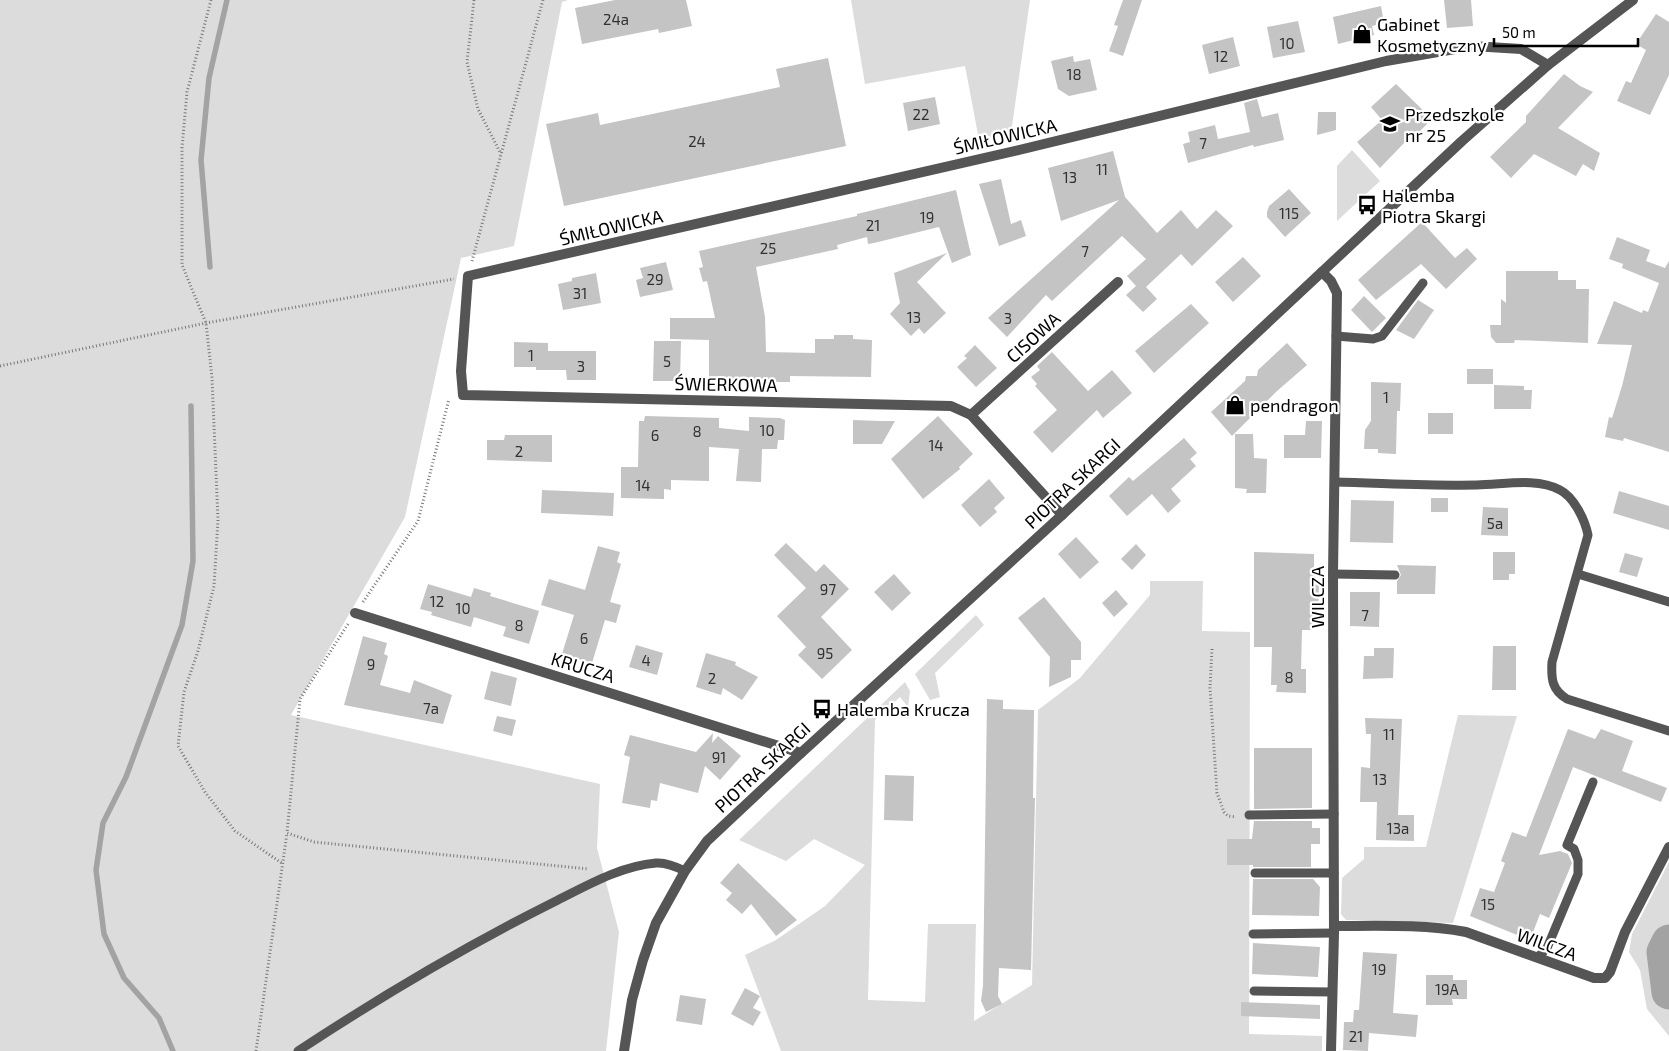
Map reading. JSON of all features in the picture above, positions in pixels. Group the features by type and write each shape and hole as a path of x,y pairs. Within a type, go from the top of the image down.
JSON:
{"street":[{"name":"PIOTRA SKARGI","path":"624,1051 632,1000 656,923 685,871 707,841 800,753 1062,515 1462,141 1548,65 1633,0"},
{"name":"ŚMIŁOWICKA","path":"468,276 1020,150 1386,61 1472,46 1521,49 1548,65"},
{"name":"WILCZA","path":"1322,272 1331,281 1337,293 1333,574 1334,929 1331,1051"},
{"path":"463,395 462,371 468,276"},
{"name":"CISOWA","path":"971,415 1118,282"},
{"name":"ŚWIERKOWA","path":"463,395 951,406 971,415 1062,515"},
{"name":"KRUCZA","path":"355,613 800,753"},
{"name":"WILCZA","path":"1334,929 1447,929 1466,932 1594,978 1605,978 1610,972 1625,932 1669,847"}],"lane":[{"path":"1336,336 1374,339 1382,336 1423,283"},
{"path":"1335,482 1476,485 1527,483 1560,490 1570,498 1586,527 1586,544 1552,662 1552,682 1558,692 1567,699 1669,731"},
{"path":"1333,574 1395,575"},
{"path":"1578,574 1669,602"},
{"path":"1538,957 1547,948 1578,874 1578,860 1574,848 1567,845 1593,782"},
{"path":"1249,815 1334,814"},
{"path":"298,1051 365,1007 527,916 618,872 658,862 673,865 685,871"},
{"path":"1255,873 1334,873"},
{"path":"1253,934 1334,929"},
{"path":"1254,991 1332,992"}],"path":[{"path":"211,0 187,92 182,148 182,265 206,323 212,378 218,520 214,586 198,651 184,692 178,746 206,792 235,832 283,864"},
{"path":"474,0 467,62 478,109 501,154"},
{"path":"0,366 206,323 468,276 543,0"},
{"path":"256,1051 287,833 300,699 355,613 418,521 449,397 463,395"},
{"path":"1212,649 1210,688 1219,804 1228,816 1249,815"},
{"path":"287,833 314,842 618,872"}],"shaded area":[{"path":"0,0 568,0 562,2 514,246 461,258 405,517 291,715 600,784 597,848 619,932 606,1051 0,1051"},
{"path":"851,0 1030,0 1011,133 979,140 965,66 865,84"},
{"path":"1352,150 1380,181 1337,221 1337,166"},
{"path":"1150,581 1203,581 1202,631 1250,632 1249,1034 1322,1036 1322,1051 781,1051 745,955 776,940 825,906 865,865 814,839 786,861 739,840 905,682 910,691 908,707 900,697 875,720 868,1000 925,1002 928,924 976,924 974,1021 1032,985 1038,710 1080,678 1150,595"},
{"path":"976,615 984,625 935,673 940,697 930,700 915,674"},
{"path":"1458,715 1517,716 1453,923 1346,920 1341,914 1342,878 1364,859 1364,847 1426,847"},
{"path":"1669,862 1669,939 1663,952 1665,982 1669,997 1669,1036 1647,1009 1640,970 1629,952 1632,934"}],"building":[{"path":"615,0 686,0 692,26 659,33 658,29 582,44 575,8"},
{"path":"1123,0 1142,0 1123,56 1109,51 1118,26 1114,25"},
{"path":"1444,0 1471,0 1473,26 1447,28"},
{"path":"1381,6 1384,23 1372,26 1374,35 1338,44 1333,17"},
{"path":"1656,14 1669,22 1669,75 1650,115 1617,101 1626,81 1631,83 1646,50 1636,44"},
{"path":"1298,21 1305,52 1273,58 1267,27"},
{"path":"1233,37 1240,66 1209,74 1202,45"},
{"path":"1073,56 1074,62 1090,59 1097,90 1069,96 1058,89 1051,61"},
{"path":"828,58 846,146 564,206 546,124 598,113 600,125 780,87 776,69"},
{"path":"1564,74 1580,86 1593,92 1558,128 1600,153 1594,171 1583,164 1576,176 1534,154 1511,178 1490,157 1526,122 1526,116"},
{"path":"1396,84 1432,119 1408,143 1406,141 1380,168 1357,142 1382,120 1371,107"},
{"path":"935,97 940,124 908,131 903,103"},
{"path":"1257,99 1262,117 1278,113 1284,140 1254,147 1253,145 1188,163 1183,144 1190,142 1188,132 1215,125 1218,139 1250,132 1244,103"},
{"path":"1318,112 1336,112 1336,130 1317,135"},
{"path":"1113,151 1125,197 1157,233 1181,210 1197,229 1216,210 1233,226 1192,266 1181,254 1146,287 1157,299 1143,312 1126,295 1136,286 1127,276 1146,259 1122,236 1052,301 1046,295 1007,337 988,318 1119,200 1061,221 1048,168"},
{"path":"1001,179 1011,224 1021,220 1026,236 999,246 979,184"},
{"path":"1289,189 1311,213 1285,237 1267,217 1267,212 1269,206"},
{"path":"956,190 971,255 952,263 939,227 868,244 867,237 837,245 838,249 756,267 765,317 766,352 815,353 815,339 834,339 834,335 853,335 853,339 872,340 871,377 790,376 790,382 709,382 709,340 670,339 670,318 715,318 707,281 703,282 699,268 703,267 699,251 857,216 857,214"},
{"path":"1422,222 1455,258 1467,248 1477,259 1446,289 1421,264 1376,300 1358,280"},
{"path":"1617,237 1650,250 1646,261 1665,268 1669,261 1669,452 1624,438 1623,441 1605,437 1609,417 1612,418 1622,386 1632,345 1597,344 1614,301 1642,313 1643,310 1648,312 1659,283 1622,268 1623,264 1609,259"},
{"path":"947,253 917,282 946,313 924,334 919,328 911,336 890,314 900,303 894,273"},
{"path":"1243,257 1261,276 1233,302 1215,282"},
{"path":"666,262 673,290 640,297 636,280 643,278 640,268"},
{"path":"1506,271 1558,271 1558,280 1576,280 1576,289 1589,289 1588,343 1515,340 1514,343 1496,343 1491,337 1490,325 1501,325 1501,299 1506,303"},
{"path":"596,273 601,303 563,310 558,284 572,281 572,278"},
{"path":"1364,296 1386,318 1372,332 1351,310"},
{"path":"1418,300 1434,310 1414,339 1396,330"},
{"path":"1191,304 1209,323 1154,373 1135,351"},
{"path":"654,341 681,341 680,381 653,381"},
{"path":"514,342 548,343 548,351 596,351 596,380 567,380 566,370 536,370 536,367 514,367"},
{"path":"1287,343 1307,365 1277,391 1232,436 1211,412 1245,381 1246,376 1257,376 1258,370"},
{"path":"975,345 997,368 976,387 957,367 967,358 964,356"},
{"path":"1052,352 1088,391 1112,370 1132,393 1103,418 1097,410 1052,453 1033,432 1057,410 1035,386 1037,384 1031,377 1040,370 1037,366"},
{"path":"1467,369 1493,369 1493,384 1467,384"},
{"path":"1371,382 1401,383 1400,411 1397,411 1396,454 1378,453 1378,449 1364,449 1365,430 1371,421"},
{"path":"1494,385 1524,386 1524,390 1532,390 1531,409 1494,409"},
{"path":"1428,413 1453,413 1453,434 1428,434"},
{"path":"645,416 719,418 719,428 749,431 749,417 780,418 785,420 784,440 778,440 777,449 762,449 761,482 736,481 739,449 709,447 709,481 671,480 671,490 664,489 664,499 621,498 621,467 638,467 639,421 644,421"},
{"path":"938,416 973,454 959,467 960,469 923,499 891,459"},
{"path":"853,420 895,421 882,444 853,444"},
{"path":"1306,421 1322,421 1321,458 1284,458 1284,435 1305,435"},
{"path":"1235,434 1253,434 1254,458 1267,459 1266,493 1246,493 1247,489 1235,488"},
{"path":"505,435 552,435 552,462 487,460 487,440 504,440"},
{"path":"1184,438 1197,453 1190,459 1196,466 1171,489 1181,501 1168,513 1152,494 1127,516 1109,496 1129,477 1133,481"},
{"path":"989,479 1005,498 994,508 997,512 980,527 961,505"},
{"path":"542,490 614,493 613,516 541,513"},
{"path":"1619,491 1669,506 1669,530 1613,513"},
{"path":"1431,498 1448,498 1448,512 1431,512"},
{"path":"1351,500 1394,501 1393,543 1350,542"},
{"path":"1483,507 1508,508 1508,536 1481,535"},
{"path":"1076,537 1099,562 1080,579 1058,554"},
{"path":"786,543 816,572 824,564 849,589 821,617 852,650 822,679 798,655 806,647 777,616 806,588 774,555"},
{"path":"1136,544 1146,555 1132,570 1121,559"},
{"path":"598,546 620,552 617,562 621,564 610,602 621,605 616,623 605,620 592,663 562,654 574,615 541,605 549,579 585,590"},
{"path":"1254,552 1314,554 1314,582 1319,582 1318,621 1313,621 1312,630 1302,630 1301,669 1306,669 1306,693 1276,692 1277,685 1271,685 1272,647 1254,647"},
{"path":"1493,552 1515,552 1515,574 1509,574 1509,580 1493,580"},
{"path":"1625,553 1643,558 1637,577 1619,572"},
{"path":"1397,565 1436,566 1435,594 1397,594 1397,581 1401,575"},
{"path":"894,574 911,593 892,611 874,592"},
{"path":"428,584 471,597 474,588 491,593 490,596 539,611 529,644 503,636 506,627 474,617 471,627 431,615 432,612 420,609"},
{"path":"1116,590 1128,604 1114,617 1102,603"},
{"path":"1350,592 1380,592 1379,627 1350,626"},
{"path":"1044,597 1081,642 1081,660 1071,660 1071,677 1049,687 1050,657 1018,618"},
{"path":"363,636 387,643 384,654 388,656 380,685 410,693 414,680 452,695 443,724 344,705"},
{"path":"636,645 663,653 657,675 629,667"},
{"path":"1493,646 1516,646 1516,690 1492,690"},
{"path":"1374,648 1394,648 1393,678 1363,679 1364,656 1374,656"},
{"path":"706,653 736,662 735,665 758,677 742,700 723,688 721,695 696,687"},
{"path":"491,671 517,678 511,706 484,699"},
{"path":"987,699 1003,700 1003,709 1034,710 1033,798 1035,798 1031,970 999,968 998,996 1002,1004 986,1012 981,1001 983,986"},
{"path":"497,716 516,720 512,736 493,731"},
{"path":"1365,718 1402,719 1398,815 1414,815 1414,841 1376,840 1377,802 1360,802 1361,767 1370,768 1371,734 1366,734"},
{"path":"1568,729 1595,739 1601,729 1633,741 1622,771 1667,788 1661,802 1573,767 1539,855 1560,851 1568,854 1572,863 1549,918 1540,914 1530,940 1470,916 1480,888 1494,892 1505,863 1501,861 1512,832 1526,837"},
{"path":"713,733 712,743 718,736 741,756 720,780 705,766 698,793 660,783 657,801 651,800 650,808 622,803 630,757 624,755 630,735 696,752"},
{"path":"1254,748 1312,748 1312,808 1254,809"},
{"path":"885,775 914,776 913,821 884,820"},
{"path":"1254,821 1312,821 1312,828 1320,828 1320,844 1311,844 1311,867 1227,865 1227,839 1252,839"},
{"path":"738,863 797,920 776,936 751,904 742,914 726,900 732,893 720,883"},
{"path":"1253,879 1313,879 1320,887 1319,916 1252,915"},
{"path":"1253,943 1320,947 1318,977 1252,974"},
{"path":"1363,952 1397,954 1393,1013 1418,1015 1416,1037 1369,1033 1368,1051 1343,1050 1344,1022 1353,1022 1354,1010 1359,1010"},
{"path":"1426,975 1453,975 1453,980 1467,980 1467,999 1452,999 1453,1005 1426,1005"},
{"path":"745,988 760,996 753,1008 761,1012 753,1026 731,1014"},
{"path":"680,995 706,999 702,1025 676,1021"},
{"path":"1241,1002 1320,1005 1320,1019 1241,1016"}],"waterway":[{"path":"210,267 201,160 209,78 227,0"},
{"path":"173,1051 159,1018 124,978 104,934 96,870 103,823 126,777 182,625 193,561 191,406"},
{"path":"1669,942 1664,952 1669,992"}],"place":[{"name":"Gabinet Kosmetyczny","path":"1362,34"},
{"name":"Przedszkole nr 25","path":"1390,124"},
{"name":"Halemba Piotra Skargi","path":"1367,205"},
{"name":"pendragon","path":"1235,405"},
{"name":"Halemba Krucza","path":"822,709"}]}
